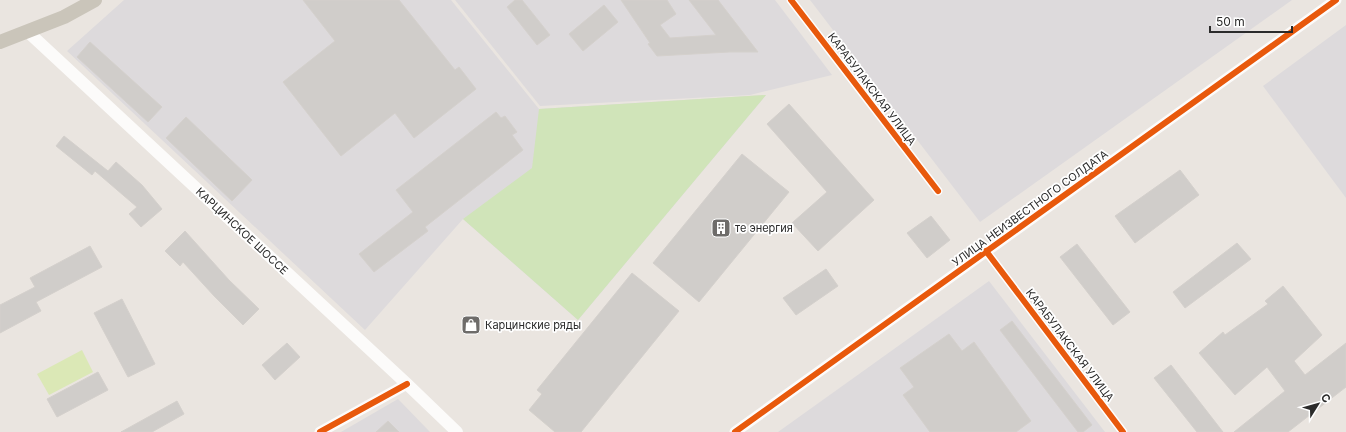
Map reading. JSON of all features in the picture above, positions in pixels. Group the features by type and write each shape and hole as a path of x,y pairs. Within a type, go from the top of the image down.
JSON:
{"main road":[{"path":"0,42 64,16 95,0"},
{"name":"КАРЦИНСКОЕ ШОССЕ","path":"27,31 408,384 457,432"}],"street":[{"name":"КАРАБУЛАКСКАЯ УЛИЦА","path":"791,0 938,191"},
{"name":"УЛИЦА НЕИЗВЕСТНОГО СОЛДАТА","path":"736,432 1336,0"},
{"name":"КАРАБУЛАКСКАЯ УЛИЦА","path":"986,252 1124,432"},
{"path":"320,432 408,384"}],"shaded area":[{"path":"124,0 451,0 539,109 766,95 578,320 463,219 365,330 67,51"},
{"path":"455,0 775,0 832,75 750,95 540,106"},
{"path":"810,0 1292,0 980,222"},
{"path":"1346,25 1346,198 1263,86"},
{"path":"989,281 1105,432 778,432"},
{"path":"398,399 430,432 341,432"}],"green space":[{"path":"766,95 578,320 463,219 532,168 539,109"},
{"path":"82,350 93,372 49,395 37,374"}],"building":[{"path":"303,0 399,0 455,70 459,67 476,89 414,138 395,113 341,156 283,82 335,41"},
{"path":"515,0 522,0 550,35 537,45 507,7"},
{"path":"621,0 667,0 676,14 660,25 670,38 716,35 689,0 718,0 758,52 657,56"},
{"path":"604,5 618,22 583,51 569,34"},
{"path":"90,42 162,107 148,122 77,57"},
{"path":"789,104 874,200 818,251 792,223 827,192 767,124"},
{"path":"496,112 501,118 505,116 517,132 512,135 523,150 425,227 428,231 374,272 359,254 413,212 396,190"},
{"path":"186,117 252,180 232,201 166,138"},
{"path":"64,136 108,171 116,162 142,185 162,209 141,227 129,214 137,207 95,171 92,175 56,146"},
{"name":"те энергия","path":"742,154 789,192 699,302 653,263"},
{"path":"1180,170 1199,195 1135,243 1115,216"},
{"path":"931,216 950,240 927,258 907,233"},
{"path":"185,231 229,280 259,309 243,325 183,262 180,266 165,251"},
{"path":"1237,243 1251,259 1185,308 1173,292"},
{"path":"1077,244 1130,312 1113,325 1060,257"},
{"path":"90,246 102,267 36,302 41,311 0,333 0,305 35,287 30,278"},
{"path":"826,269 838,286 796,315 783,298"},
{"path":"632,273 679,311 581,432 555,432 529,410 542,394 537,390"},
{"path":"1283,286 1322,335 1294,361 1305,375 1346,343 1346,387 1288,432 1234,432 1285,391 1267,367 1235,395 1199,353 1223,332 1225,335 1268,304 1265,301"},
{"path":"122,299 155,364 128,377 94,313"},
{"path":"1012,321 1092,425 1083,432 1078,432 1000,330"},
{"path":"949,334 962,351 974,342 1031,421 1016,432 930,432 903,395 914,387 900,368"},
{"path":"287,343 300,357 275,380 262,365"},
{"path":"1171,365 1223,432 1197,432 1154,378"},
{"path":"98,372 108,390 57,417 47,399"},
{"path":"177,401 184,414 152,432 121,432"},
{"path":"388,421 399,432 376,432"}],"cycle path":[{"path":"791,0 938,191"},
{"path":"735,432 1336,0"},
{"path":"986,251 1123,432"},
{"path":"320,432 407,384"}],"place":[{"name":"те энергия","path":"721,228"},
{"name":"Карцинские ряды","path":"471,325"}]}
